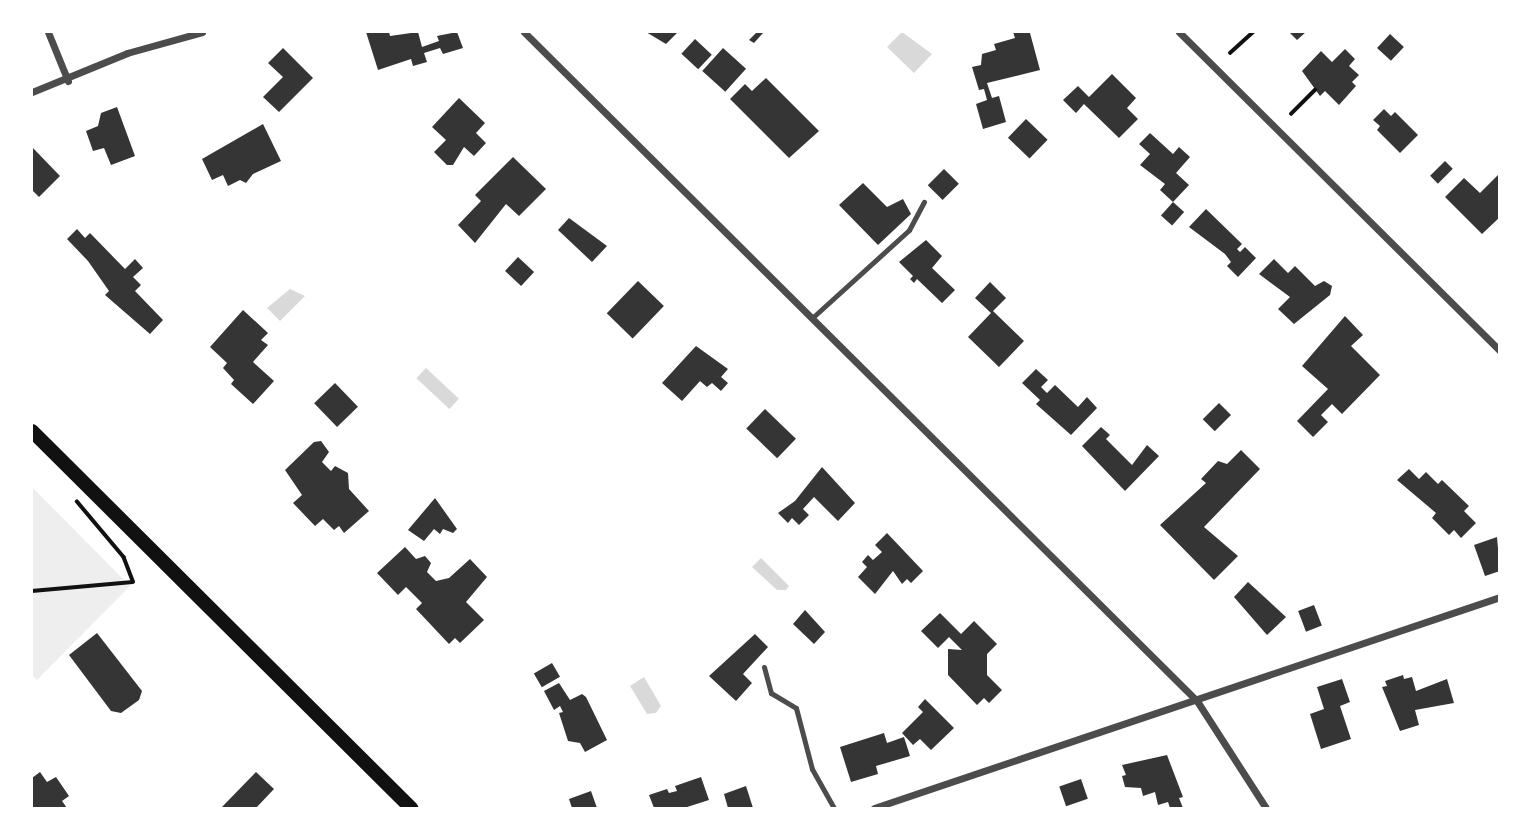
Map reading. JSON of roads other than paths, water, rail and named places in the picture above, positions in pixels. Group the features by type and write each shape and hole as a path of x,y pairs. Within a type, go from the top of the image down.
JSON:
{"main road":[{"path":"32,431 411,808"}],"street":[{"path":"48,32 68,80"},
{"path":"32,92 68,80 127,54 202,32"},
{"path":"524,32 1196,701 1266,808"},
{"path":"1178,32 1500,351"},
{"path":"874,808 1500,597"}],"lane":[{"path":"812,318 909,230 925,202"},
{"path":"764,667 771,693 796,708 812,769 834,808"}]}
